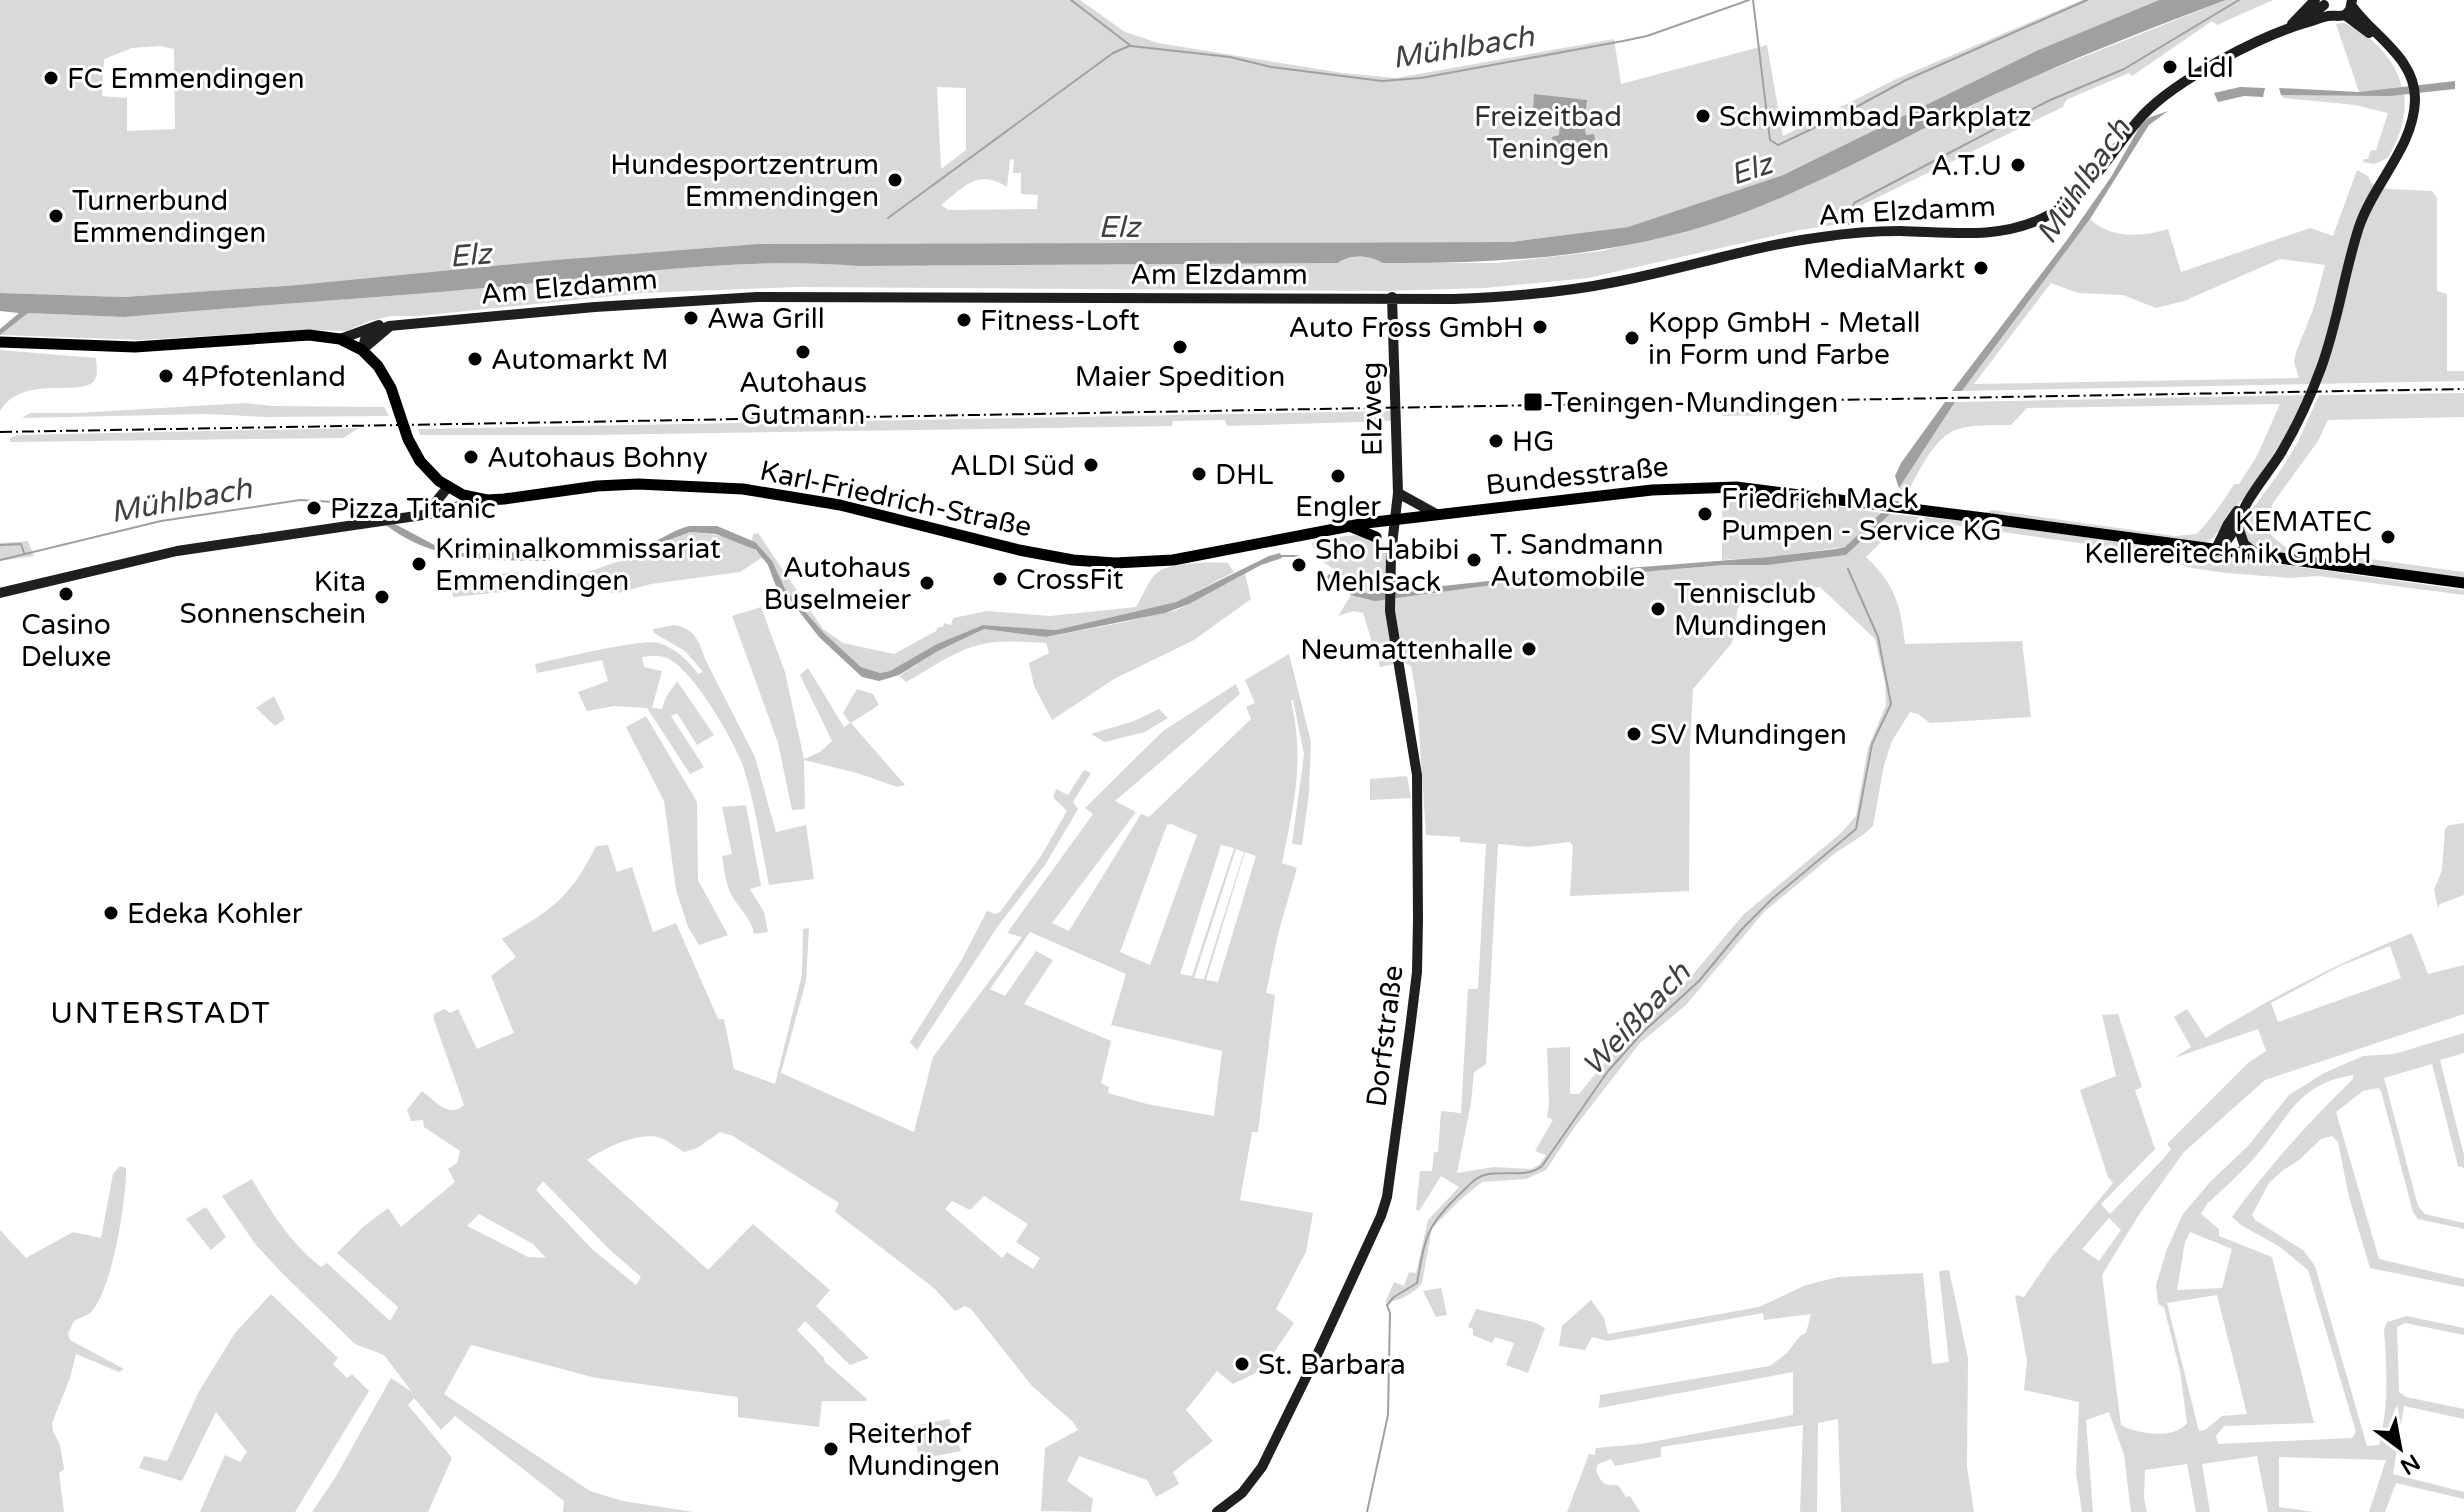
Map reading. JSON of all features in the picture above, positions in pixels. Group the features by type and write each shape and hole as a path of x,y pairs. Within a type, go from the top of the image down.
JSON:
{"main road":[{"name":"Am Elzdamm","path":"0,342 135,347 309,335 340,339 362,350 385,375 408,439 420,461 428,472 448,487"},
{"name":"Karl-Friedrich-Straße","path":"448,487 477,499 504,499 618,484 743,489 840,505 1019,550 1100,562 1173,560 1287,538"},
{"name":"Bundesstraße","path":"1287,538 1395,520 1690,487 1771,490 2464,583"},
{"path":"1348,526 1376,537"}],"street":[{"path":"2322,2 2332,15"},
{"path":"2301,24 2322,2"},
{"path":"2278,35 2322,2"},
{"path":"2215,551 2228,524 2280,454 2301,415 2324,360 2360,225 2402,146 2412,112 2409,84 2396,61 2351,5 2332,15 2301,24"},
{"name":"Am Elzdamm","path":"340,339 375,324 389,326 595,307 757,297 1463,298 1544,294 1617,282 1820,237 1883,231 1991,233 2041,219 2060,208 2089,185 2134,125 2158,101 2210,66 2301,24"},
{"name":"Elzweg","path":"1392,297 1398,493 1395,520"},
{"path":"362,350 389,326"},
{"path":"426,514 448,487 452,495 443,512"},
{"path":"1398,493 1438,515"},
{"path":"0,593 177,551 443,512 477,499"},
{"path":"2215,551 2224,546 2249,499"},
{"name":"Dorfstraße","path":"1217,1512 1249,1485 1269,1454 1373,1235 1387,1197 1417,972 1419,897 1415,759 1393,633 1391,554 1395,520"},
{"path":"2237,524 2244,544 2260,556"},
{"path":"1376,537 1391,554"}],"green space":[{"name":"Freizeitbad Teningen","path":"0,0 1080,0 1125,32 1158,43 1343,73 1396,78 1614,39 1621,84 1767,45 1783,136 1896,79 2082,0 2159,0 2036,51 1783,175 1628,227 1511,242 757,244 297,285 124,297 0,293","holes":["160,46 174,49 175,129 127,131 127,98 102,96 104,59 132,48","937,87 966,88 966,150 941,169","1010,159 1014,160 1013,173 1021,173 1021,194 1038,195 1037,209 949,210 941,205 965,186 979,180 987,179 1007,187"]},
{"path":"2226,0 2273,0 2217,25 2212,21 2132,76 2129,73 2066,100 2063,107 1862,205 1862,221 1800,230 1588,278 1485,288 1383,291 798,287 642,293 419,316 391,316 346,331 307,330 141,340 0,335 28,313 124,317 726,265 1338,263 1360,257 1383,263 1497,263 1602,251 1706,225 1803,188 2025,80"},
{"path":"2343,23 2363,33 2381,49 2394,68 2402,88 2359,92 2336,24"},
{"path":"2404,94 2403,120 2396,143 2388,158 2374,164 2363,162 2368,159 2371,150 2376,150 2388,113 2355,105 2284,98 2281,95"},
{"path":"2357,170 2368,176 2371,183 2388,189 2432,191 2437,198 2437,291 2447,294 2447,371 2464,371 2464,381 1962,391 2090,219 2098,226 2117,233 2148,234 2168,229 2181,272 2310,228 2333,236","holes":["2280,259 2325,265 2313,310 2296,352 2294,362 2299,378 1974,384 2051,283 2078,293 2123,295 2156,308 2184,301"]},
{"path":"0,350 96,358 97,375 91,384 81,387 24,392 11,399 0,411"},
{"path":"2464,393 2464,417 2328,420 2318,441 2273,503 2267,522 2271,535 2285,547 2464,572 2464,581 2299,558 2248,545 2240,526 2298,442 2319,395"},
{"path":"2305,395 2261,474 2217,533 2202,544 1985,513 1992,510 2175,536 2196,534 2234,484 2239,484 2257,456 2280,404 2027,408 2011,425 1960,428 1945,436 1932,450 1907,493 1899,488 1955,402"},
{"path":"246,403 384,407 389,416 207,414 22,418 30,413"},
{"path":"1780,405 1779,415 1723,416 1724,407"},
{"path":"1391,411 1391,421 1227,426 1225,420 1173,421 1172,426 592,435 420,435 418,429"},
{"path":"359,428 343,438 10,442 10,438 17,435"},
{"path":"1722,493 1786,498 1881,513 1845,547 1722,560"},
{"path":"1890,514 1977,522 2464,590 2464,595 2318,576 2290,578 2226,573 2192,568 2135,551 1947,524 1900,526 1866,557 1884,577 1895,596 1905,644 2022,641 2031,717 1930,723 1910,712 1892,741 1884,765 1873,826 1764,912 1686,1005 1640,1043 1574,1128 1546,1170 1526,1179 1482,1182 1459,1201 1432,1228 1422,1283 1405,1296 1385,1303 1394,1282 1404,1286 1409,1272 1416,1273 1428,1220 1459,1187 1441,1176 1419,1211 1416,1210 1420,1171 1432,1171 1434,1152 1438,1152 1441,1111 1461,1113 1468,989 1478,989 1486,844 1460,842 1460,837 1426,835 1417,700 1411,666 1404,662 1380,667 1363,613 1354,611 1338,616 1351,595 1347,591 1352,582 1319,559 1321,551 1313,548 1312,543 1354,535 1366,536 1383,544 1388,554 1390,599 1500,584 1724,565 1768,565 1846,555","holes":["1820,587 1875,639 1885,683 1886,705 1868,748 1856,816 1842,832 1743,915 1689,979 1629,1033 1579,1094 1570,1094 1570,1047 1547,1048 1547,1117 1553,1120 1535,1151 1546,1155 1539,1165 1531,1169 1494,1167 1457,1173 1474,1072 1486,1064 1498,844 1528,847 1569,842 1573,845 1570,896 1689,891 1693,689 1731,644 1736,632 1737,610 1746,596"]},
{"path":"690,532 738,541 763,557 740,572 651,584 618,593 571,590 540,578 549,571 571,575 637,558 637,552"},
{"path":"758,533 823,629 843,643 894,654 938,627 943,627 944,623 951,625 953,618 987,611 1050,616 1136,607 1151,580 1163,569 1191,564 1228,563 1234,572 1176,602 1056,630 983,625 937,644 890,671 880,673 861,667 824,633 785,589 752,540 753,534"},
{"path":"28,541 34,556 0,561 0,543"},
{"path":"518,572 523,590 453,597 449,577"},
{"path":"1245,574 1251,599 1194,640 1114,679 1052,720 1034,686 1029,663 1049,653 1046,643 977,645 956,653 906,682 899,676 938,651 984,629 1046,637 1120,623 1177,610"},
{"path":"761,607 785,672 804,759 820,752 832,741 800,675 808,668 844,727 850,723 843,713 857,689 873,694 879,705 851,723 905,785 897,787 804,760 805,809 792,810 778,743 732,616"},
{"path":"674,625 688,630 699,643 755,757 776,832 806,825 814,879 769,885 752,798 739,757 712,708 677,665 664,657 642,657 644,667 662,671 652,708 662,709 677,681 714,735 697,745 677,713 671,716 704,767 690,774 647,708 614,706 587,711 578,692 608,681 602,660 537,673 535,664 650,642 671,648 698,674 703,672 685,651 654,633 653,629"},
{"path":"1289,654 1311,742 1309,793 1302,845 1292,844 1304,754 1293,700 1296,782 1282,863 1297,868 1278,934 1266,993 1275,995 1258,1132 1252,1132 1240,1200 1313,1213 1306,1252 1276,1309 1294,1323 1262,1370 1233,1384 1217,1371 1186,1410 1213,1441 1173,1472 1179,1484 1156,1497 1147,1480 1079,1456 1067,1481 1093,1499 1091,1512 1041,1511 1045,1448 1078,1430 1073,1422 1032,1386 971,1309 965,1306 955,1311 935,1289 835,1212 839,1203 733,1136 720,1132 697,1148 684,1152 652,1136 612,1146 587,1160 708,1270 753,1224 830,1290 816,1306 869,1358 850,1365 805,1321 797,1330 866,1401 822,1401 819,1427 738,1417 738,1397 596,1378 471,1345 444,1394 590,1491 623,1501 693,1512 563,1512 564,1501 455,1416 441,1430 414,1398 408,1405 452,1458 428,1512 312,1512 335,1478 391,1378 412,1392 384,1355 355,1344 283,1274 256,1245 222,1196 252,1179 291,1238 321,1267 327,1263 390,1321 398,1307 337,1253 388,1208 401,1227 455,1182 448,1169 457,1163 460,1151 424,1127 423,1120 411,1121 407,1110 422,1091 448,1109 458,1109 464,1105 434,1014 445,1009 450,1013 458,1009 477,1049 514,1033 491,976 516,957 502,939 558,902 577,879 596,846 608,845 617,872 632,867 653,932 676,923 718,1019 724,1019 734,1069 775,1084 802,975 803,929 809,928 806,981 781,1073 914,1132 933,1057 1022,937 1007,933 1093,814 1085,808 1163,731 1236,684 1240,694 1115,801 1136,812 1052,923 1069,931 1141,814 1149,817 1251,719 1246,707 1255,703 1245,680","holes":["1167,825 1197,835 1150,965 1120,952","1221,845 1234,848 1192,976 1180,974","1236,849 1244,852 1204,979 1194,978","1245,852 1256,856 1218,982 1206,980","1030,932 1126,974 1111,1025 1222,1051 1214,1116 1147,1104 1108,1093 1109,1087 1101,1083 1111,1041 1024,1004 1053,960 1036,951 1005,996 990,989","543,1181 641,1277 636,1285 593,1250 536,1190","984,1196 1028,1224 1016,1242 1040,1258 1033,1269 1007,1252 1002,1258 945,1209 952,1201 970,1210","479,1214 533,1244 546,1258 528,1257 467,1226"]},
{"path":"274,696 285,719 275,726 256,708"},
{"path":"1159,709 1168,718 1145,732 1105,742 1091,734 1134,721"},
{"path":"646,716 697,802 698,880 728,935 699,945 688,927 676,890 664,801 626,727"},
{"path":"1084,770 1091,773 1073,802 1078,809 1045,865 998,926 917,1050 910,1042 961,961 987,911 1000,912 1041,856 1067,811 1053,797 1056,789 1068,795"},
{"path":"1407,776 1411,798 1370,800 1370,779"},
{"path":"746,805 761,886 750,889 764,912 768,932 754,934 729,889 722,856 732,854 722,807"},
{"path":"2464,823 2464,895 2440,904 2438,908 2434,890 2442,870 2445,829 2449,825"},
{"path":"2412,933 2428,974 2464,965 2464,1014 2265,1080 2184,1152 2138,1216 2102,1275 2121,1425 2146,1433 2174,1432 2187,1423 2180,1371 2164,1307 2158,1304 2156,1285 2167,1249 2183,1214 2211,1181 2248,1146 2289,1095 2324,1073 2363,1056 2394,1054 2464,1033 2464,1053 2440,1060 2464,1155 2464,1168 2458,1166 2432,1064 2384,1078 2418,1206 2425,1214 2464,1223 2464,1229 2418,1219 2413,1212 2378,1088 2363,1091 2336,1112 2379,1259 2464,1279 2464,1287 2370,1268 2349,1197 2338,1142 2332,1136 2321,1139 2269,1183 2252,1215 2255,1220 2303,1250 2315,1266 2367,1446 2379,1445 2382,1430 2386,1388 2384,1330 2387,1322 2407,1316 2464,1328 2464,1335 2405,1323 2397,1327 2399,1392 2406,1397 2464,1409 2464,1419 2404,1406 2393,1474 2464,1492 2464,1499 2396,1483 2385,1512 2369,1512 2386,1460 2279,1457 2279,1507 2314,1512 2268,1512 2257,1456 2202,1464 2210,1512 2196,1512 2187,1464 2145,1470 2147,1512 2131,1512 2124,1455 2109,1412 2086,1420 2093,1512 2082,1512 2076,1473 2079,1402 2024,1390 2027,1361 2015,1295 2024,1297 2050,1259 2113,1183 2108,1177 2080,1090 2116,1076 2102,1015 2118,1014 2142,1087 2135,1090 2155,1149 2101,1204 2110,1214 2164,1158 2171,1149 2167,1144 2248,1063 2266,1051 2258,1029 2174,1058 2191,1047 2174,1017 2187,1009 2206,1038 2307,981","holes":["2390,946 2401,978 2278,1022 2271,1003 2340,966","2353,1075 2353,1079 2305,1128 2232,1217 2280,1247 2308,1270 2356,1432 2352,1438 2218,1444 2216,1436 2224,1426 2314,1423 2272,1257 2219,1236 2219,1229 2201,1214 2207,1204 2254,1158 2298,1102 2320,1085","2109,1218 2121,1230 2099,1261 2082,1249","2190,1232 2232,1249 2222,1288 2177,1290 2185,1242","2217,1295 2247,1414 2222,1416 2205,1430 2199,1431 2167,1303"]},
{"path":"120,1166 126,1168 126,1182 121,1221 105,1286 90,1313 74,1321 68,1334 70,1340 124,1369 119,1372 76,1354 52,1423 64,1469 59,1473 64,1512 0,1512 0,1230 26,1258 73,1232 101,1238 113,1174"},
{"path":"206,1207 226,1237 211,1250 186,1219"},
{"path":"1949,1270 1968,1358 1967,1467 1974,1512 1841,1512 1838,1419 1818,1423 1817,1512 1800,1512 1803,1425 1661,1447 1661,1457 1615,1466 1611,1459 1598,1464 1596,1470 1600,1478 1606,1484 1618,1485 1640,1512 1567,1512 1589,1454 1595,1455 1596,1448 1641,1444 1793,1415 1793,1372 1599,1408 1600,1395 1770,1366 1806,1333 1811,1314 1764,1320 1763,1313 1608,1341 1592,1337 1585,1350 1559,1346 1562,1326 1591,1300 1604,1318 1608,1334 1759,1307 1806,1285 1838,1277 1923,1273 1932,1364 1949,1362 1939,1271"},
{"path":"1441,1288 1447,1315 1436,1317 1423,1291"},
{"path":"271,1294 338,1358 333,1364 347,1378 352,1374 369,1391 295,1512 200,1512 225,1455 240,1462 247,1452 216,1412 182,1481 139,1468 144,1456 167,1461 198,1393 235,1333"},
{"path":"1476,1309 1534,1322 1545,1328 1528,1373 1506,1365 1514,1343 1495,1337 1492,1343 1473,1335 1473,1329 1468,1327"},
{"path":"949,1419 961,1451 920,1459 916,1445 904,1428"}],"shaded area":[{"path":"2159,0 2226,0 2028,79 1836,172 1738,215 1665,237 1585,252 1505,260 1423,263 1382,263 1360,257 1338,263 726,265 124,317 28,313 0,335 0,329 19,313 0,311 0,293 124,297 297,285 757,244 1511,242 1628,227 1783,175 2036,51"},
{"path":"2455,81 2455,89 2390,96 2281,95 2279,88 2359,92"},
{"path":"2240,87 2265,88 2263,97 2244,96 2218,102 2214,93"},
{"path":"1534,94 1587,100 1585,118 1533,113"},
{"path":"2168,111 2149,125 2090,219 1962,391 1952,391 2067,240 2111,177 2140,126 2148,118"},
{"path":"1560,123 1584,125 1586,135 1594,134 1596,145 1555,152 1552,137 1559,135"},
{"path":"1945,402 1955,402 1899,488 1895,476 1901,463"},
{"path":"1881,513 1890,514 1846,555 1768,565 1724,565 1500,584 1375,601 1351,595 1326,578 1329,574 1349,587 1368,594 1553,574 1768,557 1845,547"},
{"path":"395,524 440,548 463,553 549,552 550,561 485,559 444,553 424,547 386,525"},
{"path":"690,526 717,526 755,542 772,561 785,589 824,633 861,667 880,673 890,671 937,644 983,625 1056,630 1176,602 1269,556 1280,553 1282,558 1261,565 1189,604 1165,613 1046,637 984,629 938,651 899,675 879,681 862,677 819,637 791,601 777,589 768,565 756,550 716,534 690,532 637,552 636,546"}],"waterway":[{"name":"Mühlbach","path":"1071,0 1131,46 1230,57 1271,67 1382,81 1421,78 1647,36 1749,0"},
{"name":"Elz","path":"1753,0 1770,140 1778,145 1906,80 2087,0"},
{"path":"1849,224 1854,203 2048,101 2124,69 2239,0"},
{"path":"888,218 1113,53 1129,46"},
{"name":"Mühlbach","path":"0,560 161,521 300,500 335,502 370,514"},
{"path":"0,545 21,544 24,553"},
{"name":"Mühlbach","path":"1280,556 1298,556"},
{"name":"Weißbach","path":"1367,1512 1388,1415 1390,1313 1387,1305 1417,1283 1426,1242 1441,1213 1481,1176 1530,1172 1542,1166 1608,1071 1643,1032 1699,981 1742,929 1772,899 1856,829 1872,744 1891,704 1878,637 1848,569"}],"railway":[{"path":"0,432 2464,389"}],"place":[{"name":"Lidl","path":"2170,67"},
{"name":"FC Emmendingen","path":"51,78"},
{"name":"Schwimmbad Parkplatz","path":"1703,116"},
{"name":"A.T.U","path":"2018,165"},
{"name":"Hundesportzentrum Emmendingen","path":"895,180"},
{"name":"Turnerbund Emmendingen","path":"56,216"},
{"name":"MediaMarkt","path":"1981,268"},
{"name":"Awa Grill","path":"691,318"},
{"name":"Fitness-Loft","path":"964,320"},
{"name":"Auto Fross GmbH","path":"1540,327"},
{"name":"Kopp GmbH - Metall in Form und Farbe","path":"1632,338"},
{"name":"Maier Spedition","path":"1180,347"},
{"name":"Autohaus Gutmann","path":"803,352"},
{"name":"Automarkt M","path":"475,359"},
{"name":"4Pfotenland","path":"166,376"},
{"name":"Teningen-Mundingen","path":"1533,402"},
{"name":"HG","path":"1496,441"},
{"name":"Autohaus Bohny","path":"471,457"},
{"name":"ALDI Süd","path":"1091,465"},
{"name":"DHL","path":"1199,474"},
{"name":"Engler","path":"1338,476"},
{"name":"Pizza Titanic","path":"314,508"},
{"name":"Friedrich Mack Pumpen - Service KG","path":"1705,514"},
{"name":"KEMATEC Kellereitechnik GmbH","path":"2388,537"},
{"name":"T. Sandmann Automobile","path":"1474,560"},
{"name":"Kriminalkommissariat Emmendingen","path":"419,564"},
{"name":"Sho Habibi Mehlsack","path":"1299,565"},
{"name":"CrossFit","path":"1000,579"},
{"name":"Autohaus Buselmeier","path":"927,583"},
{"name":"Casino Deluxe","path":"66,594"},
{"name":"Kita Sonnenschein","path":"382,597"},
{"name":"Tennisclub Mundingen","path":"1658,609"},
{"name":"Neumattenhalle","path":"1529,649"},
{"name":"SV Mundingen","path":"1634,734"},
{"name":"Edeka Kohler","path":"111,913"},
{"name":"St. Barbara","path":"1242,1364"},
{"name":"Reiterhof Mundingen","path":"831,1449"}],"district":[{"name":"UNTERSTADT","path":"161,1013"}]}
